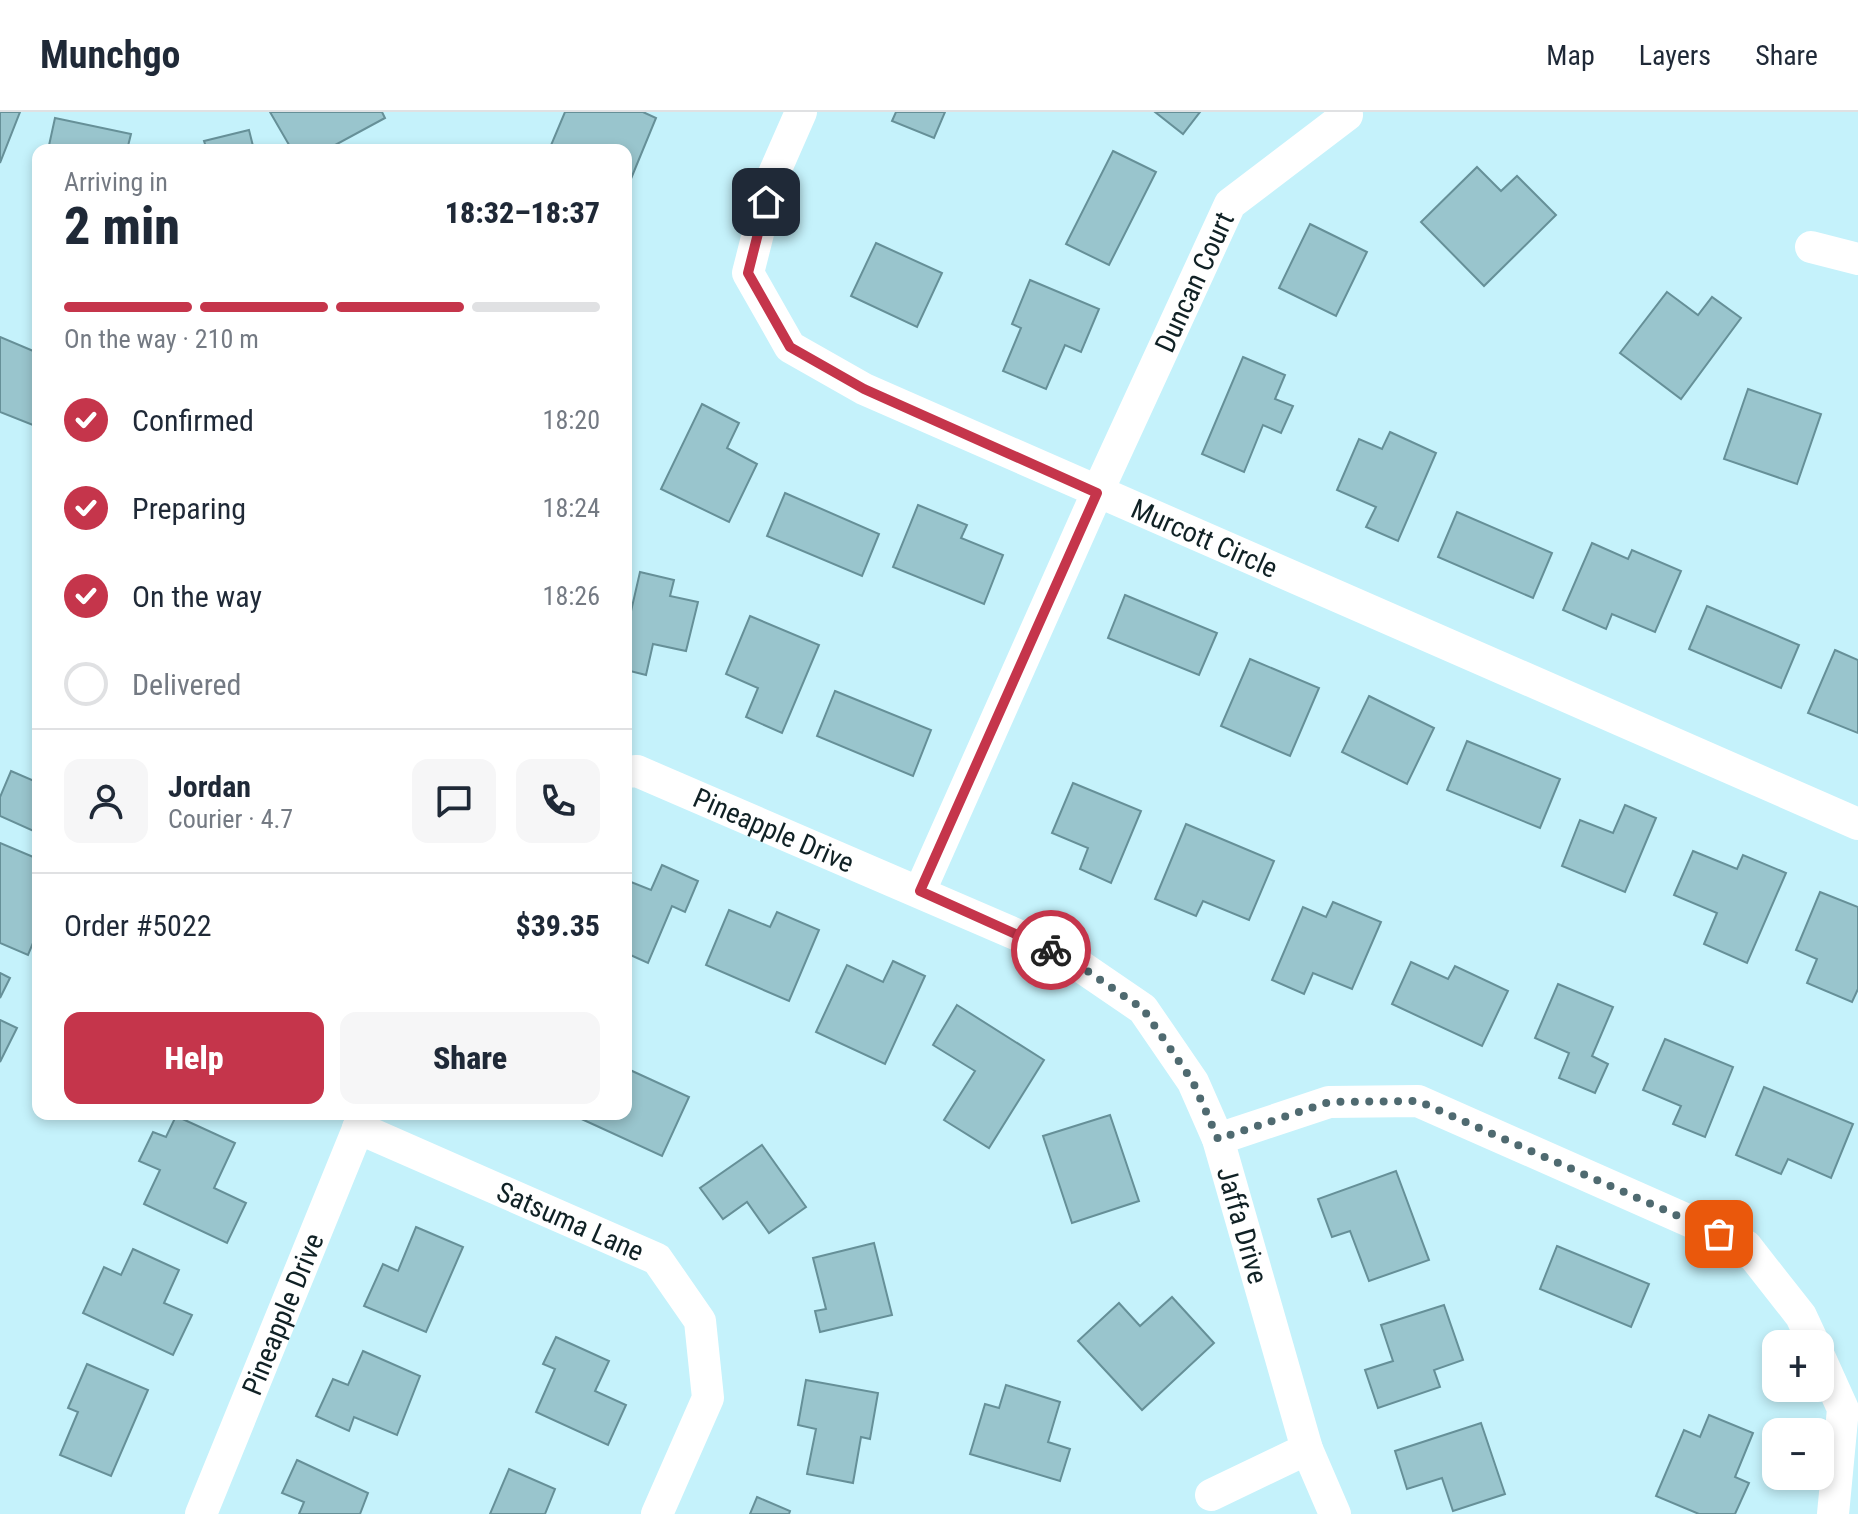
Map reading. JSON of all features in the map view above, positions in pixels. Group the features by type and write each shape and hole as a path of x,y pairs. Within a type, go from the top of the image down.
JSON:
{"street":[{"name":"Murcott Circle","path":"801,112 772,178 748,273 790,347 864,389 1858,824"},
{"name":"Duncan Court","path":"920,891 1230,204 1347,115"},
{"path":"1811,247 1858,259"},
{"name":"Pineapple Drive","path":"632,771 920,891"},
{"name":"Jaffa Drive","path":"920,891 1064,955 1143,1009 1193,1082 1218,1139 1307,1449 1335,1514"},
{"path":"1218,1139 1329,1102 1418,1101 1746,1246 1801,1316 1808,1330"},
{"name":"Pineapple Drive","path":"201,1514 361,1121"},
{"name":"Satsuma Lane","path":"361,1121 657,1259 700,1321 708,1398 657,1514"},
{"path":"1833,1514 1843,1409 1834,1389"},
{"path":"1211,1495 1307,1449"}],"building":[{"path":"0,112 20,112 0,163"},
{"path":"270,112 382,112 385,118 337,144 289,144"},
{"path":"565,112 643,112 656,118 632,176 632,144 552,144"},
{"path":"896,112 945,112 934,138 892,121"},
{"path":"1155,112 1200,112 1183,134"},
{"path":"55,118 131,134 128,144 49,144"},
{"path":"249,130 252,144 205,144 204,141"},
{"path":"1113,151 1156,172 1109,265 1066,244"},
{"path":"1477,167 1501,191 1517,176 1556,215 1484,286 1421,222"},
{"path":"1310,224 1367,252 1336,316 1279,288"},
{"path":"876,243 942,273 917,327 851,296"},
{"path":"1030,280 1099,309 1081,352 1065,345 1046,389 1003,371 1021,328 1012,324"},
{"path":"1667,292 1698,315 1712,297 1741,318 1681,399 1620,353"},
{"path":"0,337 32,350 32,425 0,412"},
{"path":"1243,357 1285,375 1275,399 1293,406 1281,433 1263,425 1244,472 1202,454"},
{"path":"1748,389 1821,414 1797,484 1724,459"},
{"path":"702,404 739,423 727,448 757,464 729,522 661,489"},
{"path":"1390,432 1436,453 1398,541 1366,527 1376,507 1337,490 1359,439 1382,449"},
{"path":"785,493 879,534 862,576 767,536"},
{"path":"918,505 967,525 961,538 1003,555 984,604 893,567"},
{"path":"1457,512 1552,553 1533,598 1438,557"},
{"path":"1592,543 1628,559 1632,550 1681,571 1655,632 1612,614 1606,629 1563,610"},
{"path":"640,572 674,580 670,596 698,602 686,651 653,644 646,675 632,672 632,607"},
{"path":"1125,595 1217,633 1199,675 1108,638"},
{"path":"1707,606 1799,645 1781,688 1689,649"},
{"path":"750,616 819,645 782,733 746,717 758,688 726,674"},
{"path":"1835,650 1858,660 1858,733 1808,713"},
{"path":"1250,659 1319,688 1290,756 1221,726"},
{"path":"835,691 931,730 913,776 817,736"},
{"path":"1369,696 1434,728 1407,784 1342,752"},
{"path":"1467,741 1560,779 1540,828 1447,790"},
{"path":"11,771 32,780 32,830 0,816 0,797"},
{"path":"1073,783 1141,811 1111,883 1080,869 1088,848 1052,833"},
{"path":"1625,805 1656,818 1625,892 1562,866 1580,820 1613,833"},
{"path":"1186,824 1274,861 1249,920 1203,901 1196,916 1155,899"},
{"path":"0,843 32,856 32,945 28,955 0,943"},
{"path":"1693,851 1737,869 1743,855 1786,873 1747,963 1704,944 1717,913 1674,895"},
{"path":"662,865 698,881 685,912 672,906 648,963 632,956 632,882 651,890"},
{"path":"1820,892 1858,907 1858,989 1852,1002 1807,983 1817,959 1796,950"},
{"path":"1333,902 1381,922 1352,989 1313,973 1304,994 1272,980 1303,907 1326,917"},
{"path":"729,910 770,927 777,912 819,930 789,1001 706,965"},
{"path":"893,961 925,976 885,1064 816,1032 847,965 883,982"},
{"path":"1411,962 1448,979 1455,966 1508,991 1482,1046 1392,1004"},
{"path":"0,973 10,978 0,998"},
{"path":"1558,984 1613,1007 1592,1056 1608,1064 1595,1093 1559,1078 1569,1053 1535,1038"},
{"path":"957,1005 1044,1060 989,1148 944,1120 975,1071 933,1045"},
{"path":"0,1020 17,1028 0,1062"},
{"path":"1665,1039 1733,1067 1705,1137 1673,1124 1681,1106 1643,1090"},
{"path":"632,1071 689,1097 662,1156 584,1120 632,1120"},
{"path":"1764,1087 1853,1124 1831,1178 1788,1159 1781,1174 1736,1155"},
{"path":"1110,1115 1139,1201 1072,1223 1043,1136"},
{"path":"174,1120 185,1120 235,1143 214,1188 246,1203 227,1243 144,1204 160,1170 139,1161 153,1132 166,1137"},
{"path":"762,1145 806,1207 769,1233 747,1202 723,1219 700,1188"},
{"path":"1396,1171 1429,1260 1369,1281 1350,1231 1332,1237 1318,1199"},
{"path":"416,1227 463,1247 426,1332 364,1306 383,1264 398,1271"},
{"path":"874,1243 892,1315 820,1332 815,1311 826,1309 813,1258"},
{"path":"1557,1246 1649,1284 1631,1327 1540,1289"},
{"path":"133,1249 179,1270 164,1303 192,1315 173,1355 83,1313 104,1267 121,1275"},
{"path":"1172,1297 1214,1343 1142,1410 1078,1341 1119,1303 1140,1326"},
{"path":"1444,1305 1463,1360 1434,1370 1440,1387 1378,1408 1365,1370 1393,1361 1381,1325"},
{"path":"556,1337 609,1361 595,1391 626,1405 608,1445 536,1412 555,1369 543,1364"},
{"path":"363,1351 420,1376 397,1435 354,1417 349,1431 316,1416 333,1379 348,1385"},
{"path":"87,1364 148,1390 111,1476 60,1455 78,1412 68,1408"},
{"path":"806,1380 878,1393 870,1439 861,1437 853,1483 807,1474 816,1429 798,1425"},
{"path":"1006,1385 1060,1402 1048,1442 1070,1449 1060,1481 970,1454 985,1404 999,1408"},
{"path":"1709,1415 1753,1433 1735,1477 1749,1483 1735,1514 1699,1514 1656,1496 1684,1430 1700,1437"},
{"path":"1481,1423 1505,1494 1453,1511 1442,1478 1407,1489 1395,1451"},
{"path":"297,1460 368,1493 360,1514 299,1514 304,1502 282,1493"},
{"path":"509,1469 555,1489 545,1514 490,1514"},
{"path":"757,1497 790,1511 789,1514 750,1514"}],"way so far":[{"path":"1051,950 1064,955 1143,1009 1193,1082 1218,1139 1329,1102 1418,1101 1719,1234"}],"route":[{"path":"766,202 748,273 790,347 864,389 1097,493 920,891 1051,950"}]}
